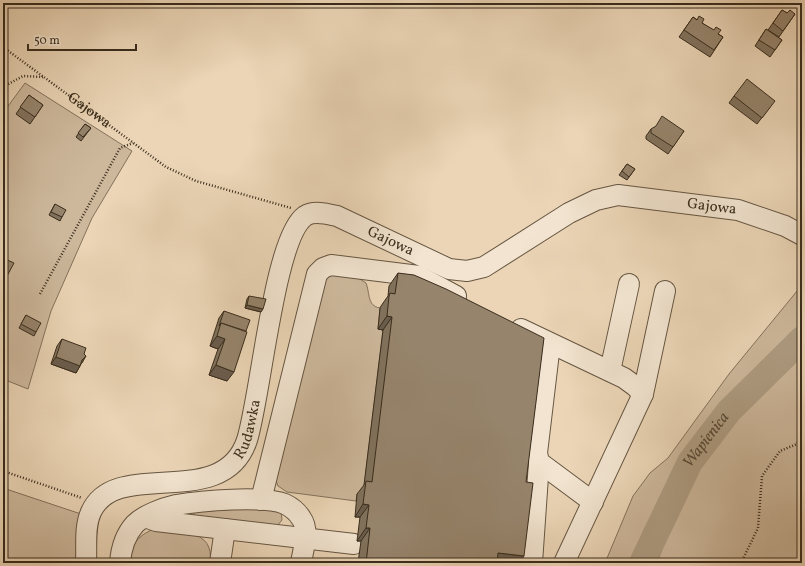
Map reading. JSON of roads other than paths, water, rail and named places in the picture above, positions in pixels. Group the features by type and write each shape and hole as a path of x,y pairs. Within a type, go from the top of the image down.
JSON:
{"street":[{"name":"Gajowa","path":"306,215 320,213 338,216 449,269 468,271 484,267 569,213 596,200 618,195 738,210 785,226 802,234"},
{"name":"Rudawka","path":"86,563 87,525 90,513 96,502 109,492 124,487 211,477 227,469 240,458 253,419 281,263 295,227 306,215"},
{"path":"261,500 317,274 323,268 331,265 419,276 474,305"},
{"path":"610,371 629,284"},
{"path":"564,563 643,394 665,291"},
{"path":"502,319 550,344 610,371 635,386 643,394"},
{"path":"532,563 539,462 537,443 550,344"},
{"path":"539,462 592,502"},
{"path":"120,563 126,535 136,523 145,517 176,505 228,500 261,500 284,504 292,508 302,519 305,538 301,563"},
{"path":"145,517 156,521 354,544"},
{"path":"220,563 225,529"}],"waterway":[{"name":"Wapienica","path":"642,563 690,462 729,411 802,339"}]}
